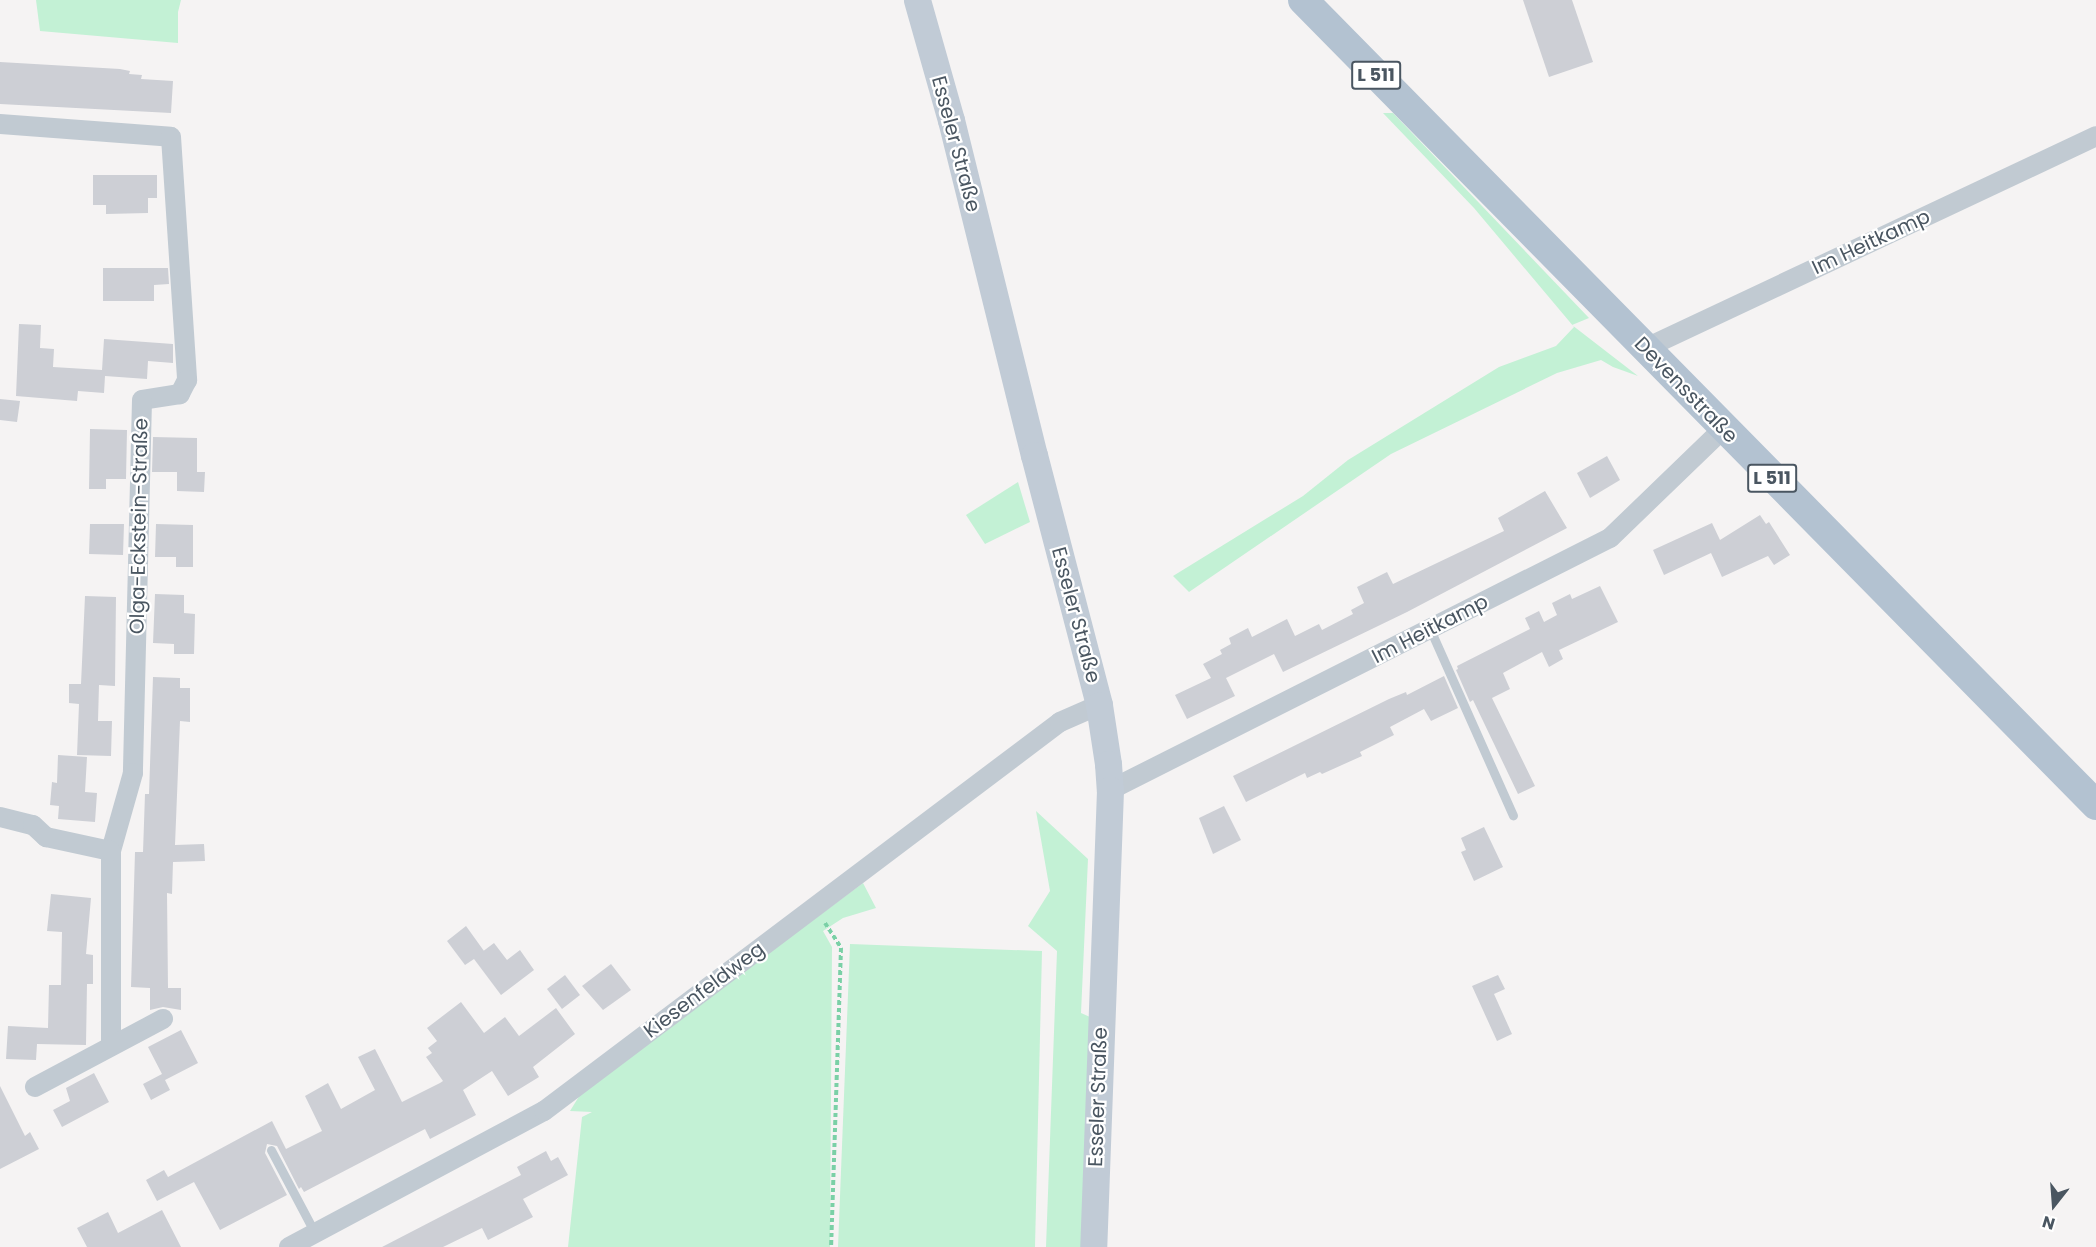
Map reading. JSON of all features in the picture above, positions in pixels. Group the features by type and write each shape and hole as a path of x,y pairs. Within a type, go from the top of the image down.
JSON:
{"main road":[{"name":"Esseler Straße","path":"917,0 951,120 1099,705 1110,790 1093,1247"},
{"name":"Devensstraße","path":"1303,0 1723,429 2096,805"}],"street":[{"name":"Olga-Eckstein-Straße","path":"0,124 171,137 187,380 180,394 142,400 133,773 111,851 111,1046"},
{"name":"Im Heitkamp","path":"1646,348 2096,136"},
{"name":"Im Heitkamp","path":"1110,790 1610,538 1723,429"},
{"name":"Kiesenfeldweg","path":"289,1247 544,1111 1060,722 1099,705"},
{"path":"0,817 33,825 46,837 111,851"},
{"path":"35,1087 163,1019"}],"lane":[{"path":"1430,629 1513,815"},
{"path":"271,1150 315,1233"}],"path":[{"path":"815,907 841,948 831,1247"}],"green space":[{"path":"36,0 181,0 178,12 178,43 40,31"},
{"path":"1383,113 1393,113 1589,318 1572,325 1474,208"},
{"path":"1573,326 1638,376 1601,360 1557,373 1391,454 1189,592 1173,576 1303,496 1348,460 1499,367 1556,346"},
{"path":"1018,482 1030,522 985,544 966,515"},
{"path":"1036,811 1088,859 1081,1013 1090,1017 1083,1247 1046,1247 1057,951 1028,926 1050,891"},
{"path":"863,883 876,908 843,918 823,931 832,947 830,1247 568,1247 582,1117 592,1112 570,1111 583,1090"},
{"path":"850,944 1042,951 1035,1247 838,1247"}],"building":[{"path":"1523,0 1572,0 1593,62 1549,77"},
{"path":"0,62 120,69 130,71 129,74 142,75 141,79 173,81 171,113 0,104"},
{"path":"93,175 157,175 157,198 148,198 148,213 106,214 106,205 93,205"},
{"path":"103,268 168,268 169,284 154,285 154,301 103,301"},
{"path":"19,324 41,325 40,348 54,349 53,367 102,370 104,339 173,344 173,363 148,361 147,379 105,376 104,393 78,391 77,401 16,396"},
{"path":"0,399 20,401 17,422 0,420"},
{"path":"90,429 127,430 126,479 106,479 106,489 89,489"},
{"path":"153,437 197,438 197,472 205,472 204,492 177,491 177,472 152,472"},
{"path":"1607,456 1620,480 1590,498 1577,473"},
{"path":"1545,491 1567,528 1407,612 1283,672 1274,654 1226,678 1235,696 1187,719 1175,695 1211,678 1203,664 1222,654 1220,650 1231,644 1229,638 1248,628 1252,637 1287,619 1295,636 1319,624 1322,630 1353,614 1351,610 1364,603 1357,587 1387,572 1393,584 1504,531 1498,518"},
{"path":"1760,515 1766,524 1769,522 1790,555 1774,565 1768,556 1722,577 1711,553 1664,575 1653,550 1712,523 1720,540"},
{"path":"90,524 124,524 123,555 89,554"},
{"path":"156,524 193,525 193,567 176,567 176,557 155,557"},
{"path":"1600,586 1618,622 1559,650 1563,659 1549,667 1542,652 1503,673 1510,689 1492,698 1535,786 1518,794 1473,700 1470,702 1456,670 1457,666 1530,629 1525,618 1539,611 1544,622 1557,615 1552,603 1570,594 1572,599"},
{"path":"155,594 184,595 184,613 195,614 194,654 174,654 174,644 153,643"},
{"path":"85,596 116,597 115,686 99,685 98,721 112,721 111,756 77,755 79,704 69,703 69,684 81,684"},
{"path":"1444,676 1458,708 1431,721 1424,709 1390,727 1394,735 1360,752 1362,756 1322,774 1320,772 1307,778 1305,773 1246,802 1233,776 1389,699 1406,692 1407,695"},
{"path":"153,677 180,678 180,688 190,688 190,722 180,721 175,845 204,844 205,861 173,862 172,894 167,893 168,988 181,988 181,1010 163,1007 150,1010 150,988 131,987 135,852 143,852 145,794 149,794"},
{"path":"58,755 87,757 85,792 97,793 95,822 58,819 59,806 50,805 52,782 57,783"},
{"path":"1224,806 1241,840 1213,854 1199,818"},
{"path":"1484,827 1503,867 1474,881 1461,852 1466,850 1461,838"},
{"path":"51,894 91,898 86,954 93,955 93,984 87,984 86,1045 37,1044 36,1060 6,1059 8,1026 48,1028 49,985 61,985 62,932 47,931"},
{"path":"466,926 484,951 494,943 507,960 520,950 534,970 501,995 474,959 465,965 447,941"},
{"path":"611,964 631,990 603,1010 582,986"},
{"path":"565,975 580,995 562,1009 547,989"},
{"path":"1498,975 1505,989 1494,994 1512,1034 1497,1041 1472,986"},
{"path":"461,1002 484,1033 505,1017 519,1036 556,1008 575,1034 533,1067 539,1077 508,1096 492,1071 463,1090 476,1115 430,1139 425,1129 304,1192 301,1187 299,1189 277,1146 267,1144 265,1153 287,1195 220,1230 194,1182 157,1201 146,1180 164,1170 168,1177 272,1121 286,1149 322,1131 305,1096 328,1083 341,1109 375,1090 358,1057 375,1049 402,1102 440,1083 443,1081 426,1057 432,1053 428,1048 437,1041 427,1028"},
{"path":"181,1030 198,1063 165,1080 170,1090 151,1100 143,1084 162,1074 148,1047"},
{"path":"94,1073 109,1102 62,1127 53,1110 70,1101 66,1088"},
{"path":"0,1086 25,1136 30,1132 39,1149 0,1169"},
{"path":"546,1151 551,1161 558,1157 568,1175 523,1199 533,1217 488,1240 482,1228 443,1247 382,1247 521,1175 517,1167"},
{"path":"162,1210 181,1247 87,1247 77,1228 108,1212 118,1233"}]}
